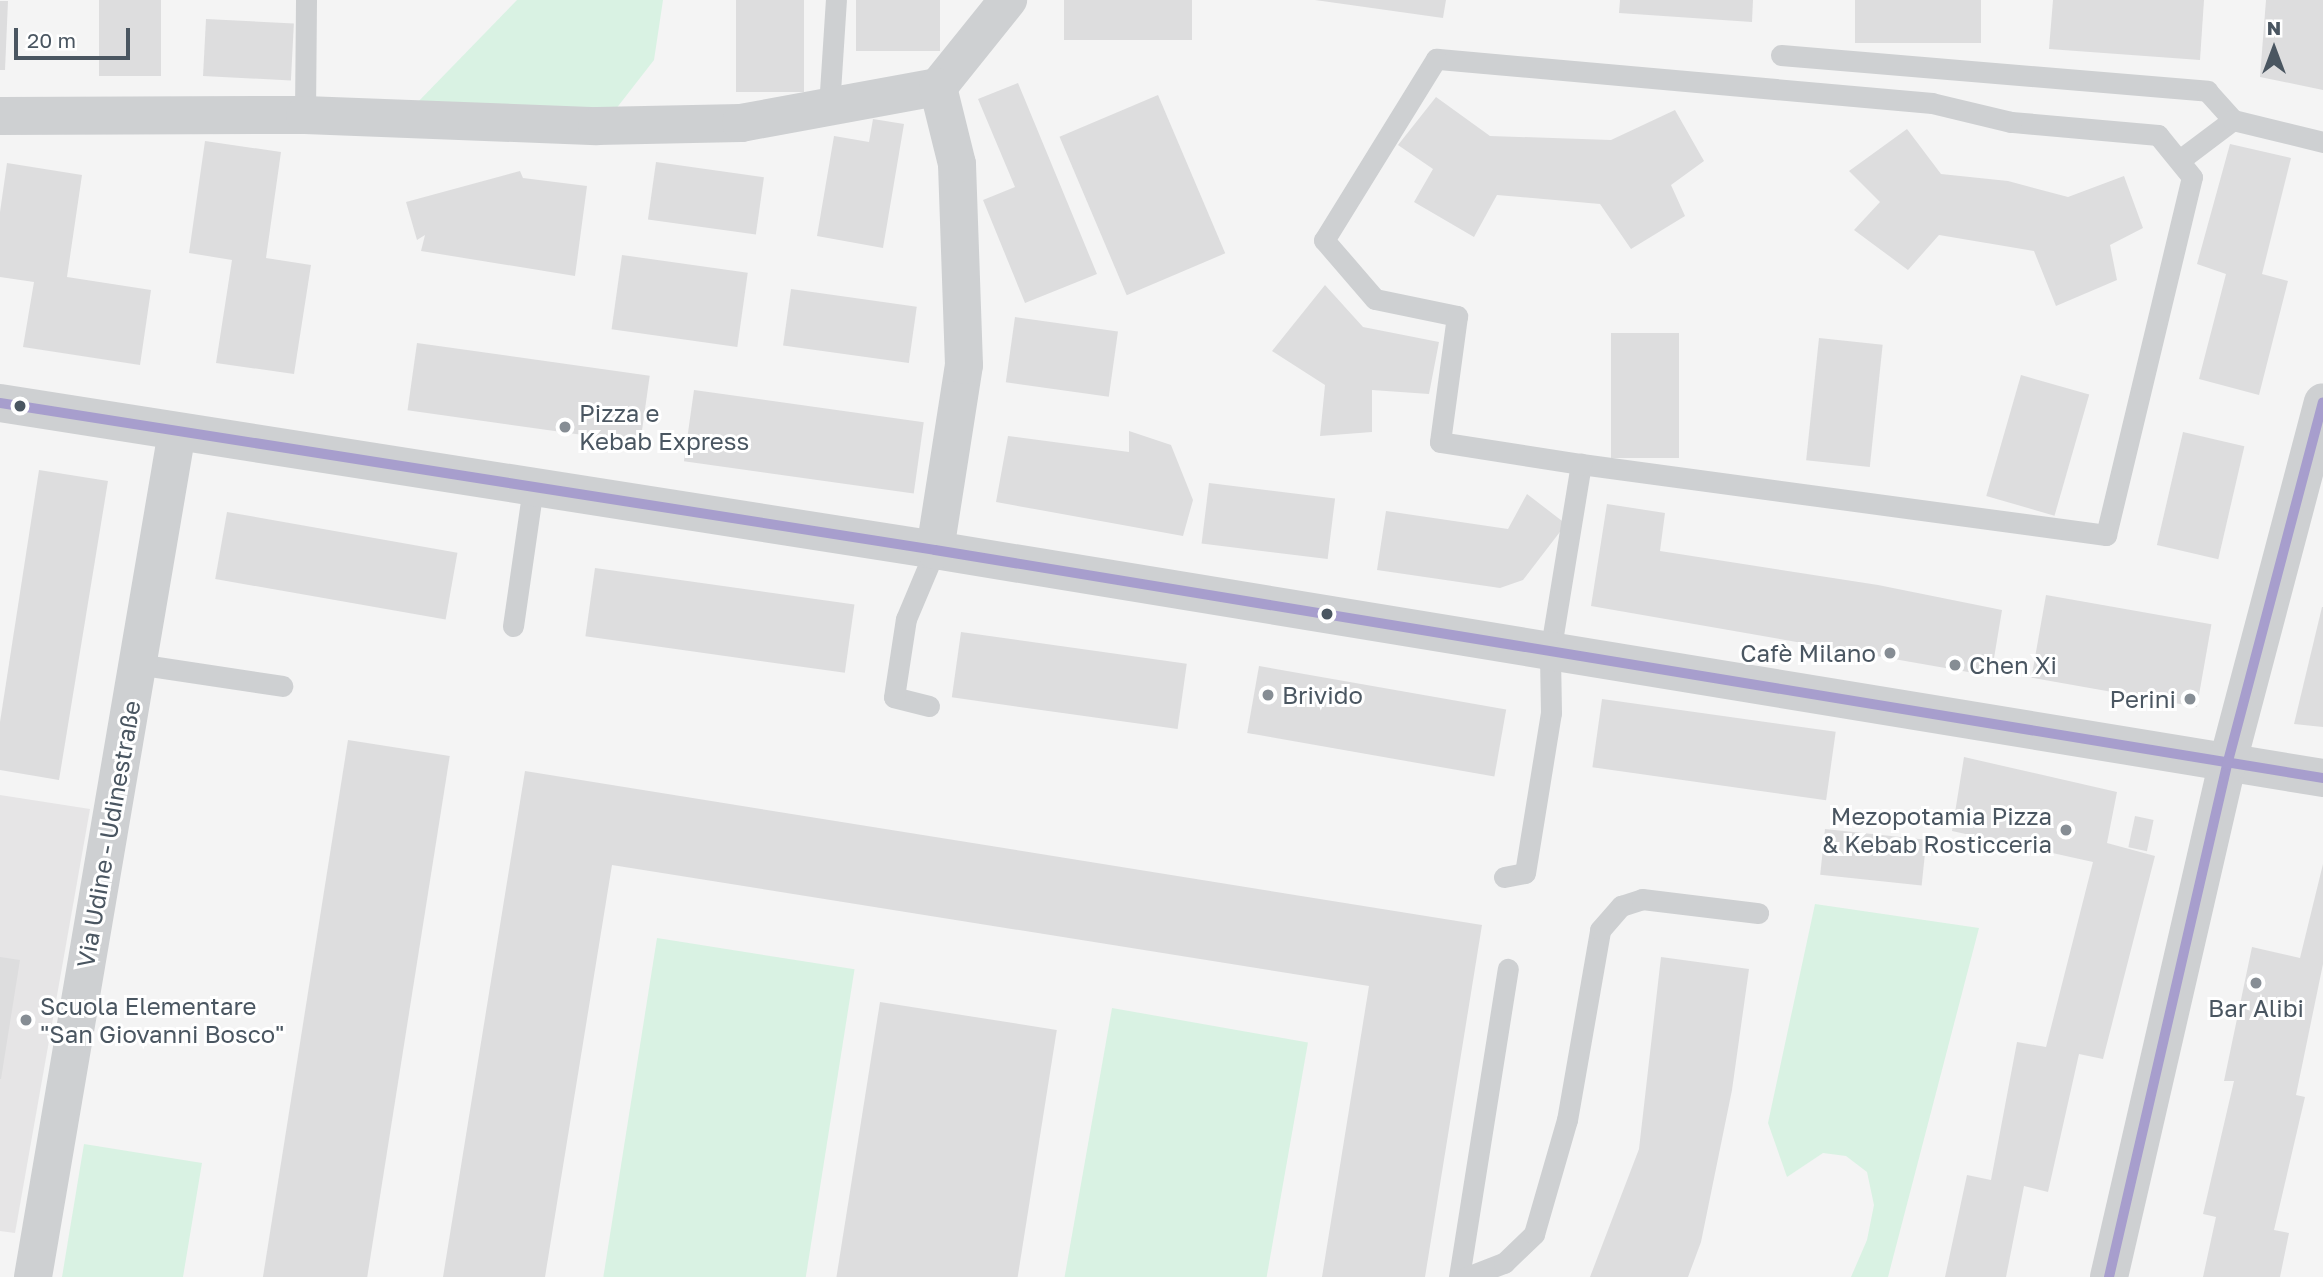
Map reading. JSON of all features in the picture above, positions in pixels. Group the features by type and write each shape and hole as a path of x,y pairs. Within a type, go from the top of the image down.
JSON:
{"street":[{"path":"0,116 305,115 597,125 741,123 938,87 1008,0"},
{"path":"934,550 964,365 957,164 938,87"},
{"path":"2109,1277 2227,765 2323,402"},
{"path":"0,403 934,550 2227,765 2323,778"},
{"name":"Via Udine - Udinestraße","path":"33,1277 177,432"}],"lane":[{"path":"305,115 306,0"},
{"path":"829,107 836,0"},
{"path":"1781,55 2207,91 2233,120 2323,142"},
{"path":"1436,59 1932,103 2011,122 2158,135 2181,159 2192,177 2106,534 1580,464 1440,442 1457,316 1375,299 1324,240 1436,59"},
{"path":"2181,159 2233,120"},
{"path":"1514,875 1551,713 1549,653 1580,464"},
{"path":"513,626 533,488"},
{"path":"929,706 894,697 906,618 934,550"},
{"path":"137,664 282,687"},
{"path":"1467,1277 1504,1263 1534,1234 1567,1120 1600,930 1621,906 1642,899 1759,913"},
{"path":"1459,1277 1508,969"}],"shaded area":[{"name":"Scuola Elementare \"San Giovanni Bosco\"","path":"0,795 90,809 15,1233 0,1231"}],"green space":[{"path":"517,0 663,0 654,60 612,114 415,105"},
{"path":"1815,904 1979,928 1888,1277 1851,1277 1867,1240 1874,1205 1867,1172 1846,1156 1823,1153 1787,1177 1768,1123"},
{"path":"657,938 855,969 806,1277 603,1277"},
{"path":"1112,1008 1308,1043 1267,1277 1065,1277"},
{"path":"84,1144 202,1163 183,1277 62,1277"}],"building":[{"path":"99,0 161,0 161,76 99,76"},
{"path":"736,0 804,0 804,92 736,92"},
{"path":"856,0 940,0 940,51 856,51"},
{"path":"1064,0 1192,0 1192,40 1064,40"},
{"path":"1315,0 1446,0 1443,18"},
{"path":"1620,0 1753,0 1752,22 1619,13"},
{"path":"1855,0 1981,0 1981,43 1855,43"},
{"path":"2053,0 2204,0 2200,60 2049,49"},
{"path":"2266,0 2323,0 2323,90 2260,77"},
{"path":"0,1 8,1 5,70 0,70"},
{"path":"206,19 294,24 291,81 203,76"},
{"path":"1018,83 1097,274 1025,303 983,200 1015,187 978,99"},
{"path":"1158,95 1225,253 1127,295 1060,137"},
{"path":"1436,97 1490,136 1611,140 1675,110 1704,161 1671,185 1685,216 1631,249 1600,204 1497,195 1474,237 1414,202 1433,169 1398,145"},
{"path":"873,119 904,124 883,248 817,236 834,136 869,142"},
{"path":"1907,129 1941,174 2008,181 2068,197 2124,176 2143,228 2110,245 2117,280 2056,306 2034,251 1939,235 1908,270 1854,230 1880,202 1849,171"},
{"path":"205,141 281,152 266,258 311,265 294,374 216,363 232,260 189,253"},
{"path":"2230,144 2291,158 2262,274 2288,281 2259,395 2199,379 2226,274 2197,264"},
{"path":"656,162 764,177 756,235 648,219"},
{"path":"7,163 82,175 67,277 151,290 140,365 23,347 34,282 0,277 0,212"},
{"path":"520,171 523,178 587,186 575,276 421,251 425,235 417,240 406,202"},
{"path":"622,255 748,273 737,347 612,329"},
{"path":"1325,285 1363,327 1439,342 1429,394 1372,390 1372,432 1320,436 1325,385 1272,351"},
{"path":"791,289 917,307 909,363 783,345"},
{"path":"1015,317 1118,331 1109,397 1006,382"},
{"path":"1611,333 1679,333 1679,458 1611,458"},
{"path":"1819,338 1883,345 1870,467 1806,460"},
{"path":"417,343 650,376 640,443 408,410"},
{"path":"2021,375 2089,395 2055,516 1986,496"},
{"path":"694,390 924,422 914,494 684,461"},
{"path":"1129,431 1171,445 1193,500 1183,536 996,502 1008,436 1129,452"},
{"path":"2183,432 2244,446 2218,559 2157,545"},
{"path":"39,470 108,481 59,780 0,770 0,722"},
{"path":"1209,483 1335,498 1328,559 1202,544"},
{"path":"1527,494 1566,524 1523,580 1500,588 1377,570 1386,511 1508,529"},
{"path":"1607,504 1665,513 1660,551 1878,585 2002,610 1991,676 1591,606"},
{"path":"227,512 457,553 446,620 215,579"},
{"path":"595,568 854,604 845,673 585,636"},
{"path":"2046,595 2211,624 2197,707 2031,678"},
{"path":"2322,607 2323,727 2294,724"},
{"path":"961,632 1187,664 1178,729 952,697"},
{"path":"1259,666 1506,710 1494,777 1247,733"},
{"path":"1602,699 1836,732 1826,800 1592,767"},
{"path":"348,740 450,756 367,1277 263,1277"},
{"path":"1964,757 2117,792 2107,843 2155,856 2103,1059 2079,1054 2048,1192 2024,1186 2006,1277 1945,1277 1967,1175 1991,1180 2017,1042 2046,1047 2093,862 1952,831"},
{"path":"525,771 1482,925 1425,1277 1322,1277 1369,986 612,865 545,1277 443,1277"},
{"path":"2135,816 2154,820 2147,851 2128,847"},
{"path":"1825,829 1926,840 1922,885 1820,875"},
{"path":"2323,864 2323,964 2296,1095 2305,1097 2274,1230 2289,1233 2280,1277 2203,1277 2216,1217 2203,1214 2234,1081 2224,1081 2252,947 2300,958"},
{"path":"0,957 20,960 1,1079 0,1079"},
{"path":"1661,957 1749,969 1732,1090 1701,1242 1688,1277 1590,1277 1639,1149"},
{"path":"880,1002 1057,1030 1018,1277 836,1277"}],"transit line":[{"path":"2109,1277 2227,765 2323,402"},
{"path":"0,403 935,550 2323,778"}],"place":[{"name":"Pizza e Kebab Express","path":"565,427"},
{"name":"Cafè Milano","path":"1890,653"},
{"name":"Chen Xi","path":"1955,665"},
{"name":"Brivido","path":"1268,695"},
{"name":"Perini","path":"2190,699"},
{"name":"Mezopotamia Pizza & Kebab Rosticceria","path":"2066,830"},
{"name":"Bar Alibi","path":"2256,983"},
{"name":"Scuola Elementare \"San Giovanni Bosco\"","path":"26,1020"}]}
